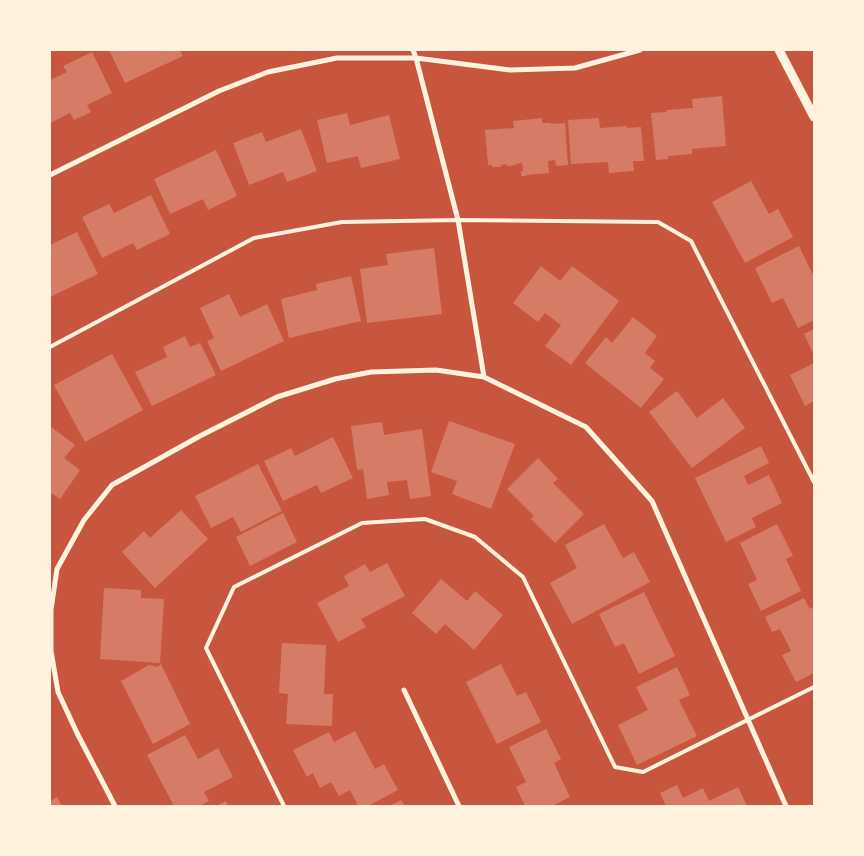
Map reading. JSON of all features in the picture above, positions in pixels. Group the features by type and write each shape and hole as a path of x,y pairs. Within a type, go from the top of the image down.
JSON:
{"street":[{"path":"413,50 458,220 484,377"},
{"path":"50,175 220,91 268,72 337,58 416,58 510,70 574,68 640,50"},
{"path":"779,50 814,118"},
{"path":"115,806 58,692 51,652 51,610 57,569 84,520 112,485 200,436 277,397 335,379 371,372 436,370 484,377 586,427 652,502 786,806"},
{"path":"404,690 460,806"}],"lane":[{"path":"50,346 254,238 342,222 458,220 658,222 691,241 814,482"},
{"path":"284,806 206,648 234,587 362,524 425,519 475,536 523,577 615,767 643,772 814,687"}],"building":[{"path":"109,50 180,50 183,56 125,83"},
{"path":"92,52 112,93 87,105 91,112 74,120 70,113 50,123 50,80 67,72 63,66"},
{"path":"722,96 726,146 692,149 692,154 668,156 668,159 656,160 651,113 693,108 692,99"},
{"path":"347,113 350,125 389,115 400,159 361,168 358,156 327,163 317,120"},
{"path":"542,118 542,123 565,123 568,165 556,166 555,160 548,161 549,173 521,176 521,171 523,171 522,163 507,166 507,164 501,165 501,167 488,165 485,130 514,128 513,121"},
{"path":"599,118 600,128 641,127 644,161 633,161 634,171 609,173 608,162 571,164 568,120"},
{"path":"301,129 317,171 287,182 283,172 249,185 233,143 262,132 266,142"},
{"path":"216,150 237,196 208,210 203,199 170,214 154,179"},
{"path":"751,181 769,214 778,209 793,237 745,263 712,202"},
{"path":"151,195 170,234 137,250 133,243 102,258 82,217 109,204 114,213"},
{"path":"77,232 98,274 50,297 50,245"},
{"path":"799,246 814,277 814,320 798,328 783,298 772,303 755,268"},
{"path":"434,248 442,314 367,323 360,269 388,265 386,254"},
{"path":"541,266 560,281 572,266 619,301 571,365 545,346 561,325 545,313 538,322 513,303"},
{"path":"351,276 361,321 289,338 281,299 317,290 316,284"},
{"path":"229,294 240,317 267,304 284,341 221,371 207,341 214,338 200,308"},
{"path":"633,317 657,336 645,353 655,361 650,368 664,379 641,408 585,363 606,337 612,343"},
{"path":"814,329 814,355 804,334"},
{"path":"185,336 190,347 200,343 216,375 152,406 135,372 167,357 163,347"},
{"path":"112,354 143,410 85,442 54,385"},
{"path":"814,363 814,401 805,406 790,375"},
{"path":"677,391 697,418 723,398 745,428 692,468 649,412"},
{"path":"449,421 515,444 491,509 452,494 457,481 431,472"},
{"path":"382,422 384,435 422,429 431,496 410,499 407,480 387,482 389,495 367,499 363,469 357,470 351,426"},
{"path":"50,426 75,445 64,458 80,470 60,499 50,492"},
{"path":"333,437 353,478 321,493 317,485 283,501 264,461 291,448 295,456"},
{"path":"761,446 769,463 744,476 748,485 769,475 782,503 752,518 756,527 726,542 695,478"},
{"path":"538,458 558,479 553,483 584,514 555,543 531,519 534,516 507,489"},
{"path":"258,464 282,511 241,532 233,517 211,528 195,496"},
{"path":"181,510 208,539 155,588 122,552 144,531 150,538"},
{"path":"283,513 297,542 250,566 236,537"},
{"path":"604,524 623,558 634,552 650,582 572,624 550,583 577,568 565,545"},
{"path":"777,524 793,556 786,559 801,591 761,611 748,584 757,580 740,543"},
{"path":"387,563 405,596 361,619 366,627 338,642 317,603 349,586 344,576 365,564 370,572"},
{"path":"441,579 467,601 475,591 503,615 474,650 445,624 436,634 412,613"},
{"path":"104,588 141,590 141,598 164,599 160,663 100,659"},
{"path":"644,592 675,656 639,674 624,643 615,647 599,614"},
{"path":"804,598 810,609 814,607 814,673 796,682 782,655 791,651 780,629 772,632 765,617"},
{"path":"282,643 326,645 324,694 333,694 332,726 286,724 288,694 279,693"},
{"path":"161,664 190,724 153,744 121,681 149,665 157,667"},
{"path":"501,664 517,696 526,692 541,722 497,744 466,682"},
{"path":"677,667 690,695 679,700 697,736 637,765 618,725 648,710 636,687"},
{"path":"546,729 561,759 554,763 570,797 552,806 525,806 516,787 526,782 509,747"},
{"path":"355,731 375,769 384,764 398,790 368,806 358,806 350,790 339,796 331,782 320,788 313,773 307,777 293,750 329,732 334,742"},
{"path":"185,735 198,759 218,748 233,777 204,792 209,801 199,806 174,806 147,755"},
{"path":"677,785 683,798 703,788 709,801 738,787 747,806 666,806 660,793"},
{"path":"57,797 62,806 50,806 50,801"},
{"path":"401,800 405,806 389,806"},
{"path":"226,801 228,806 216,806"}]}
